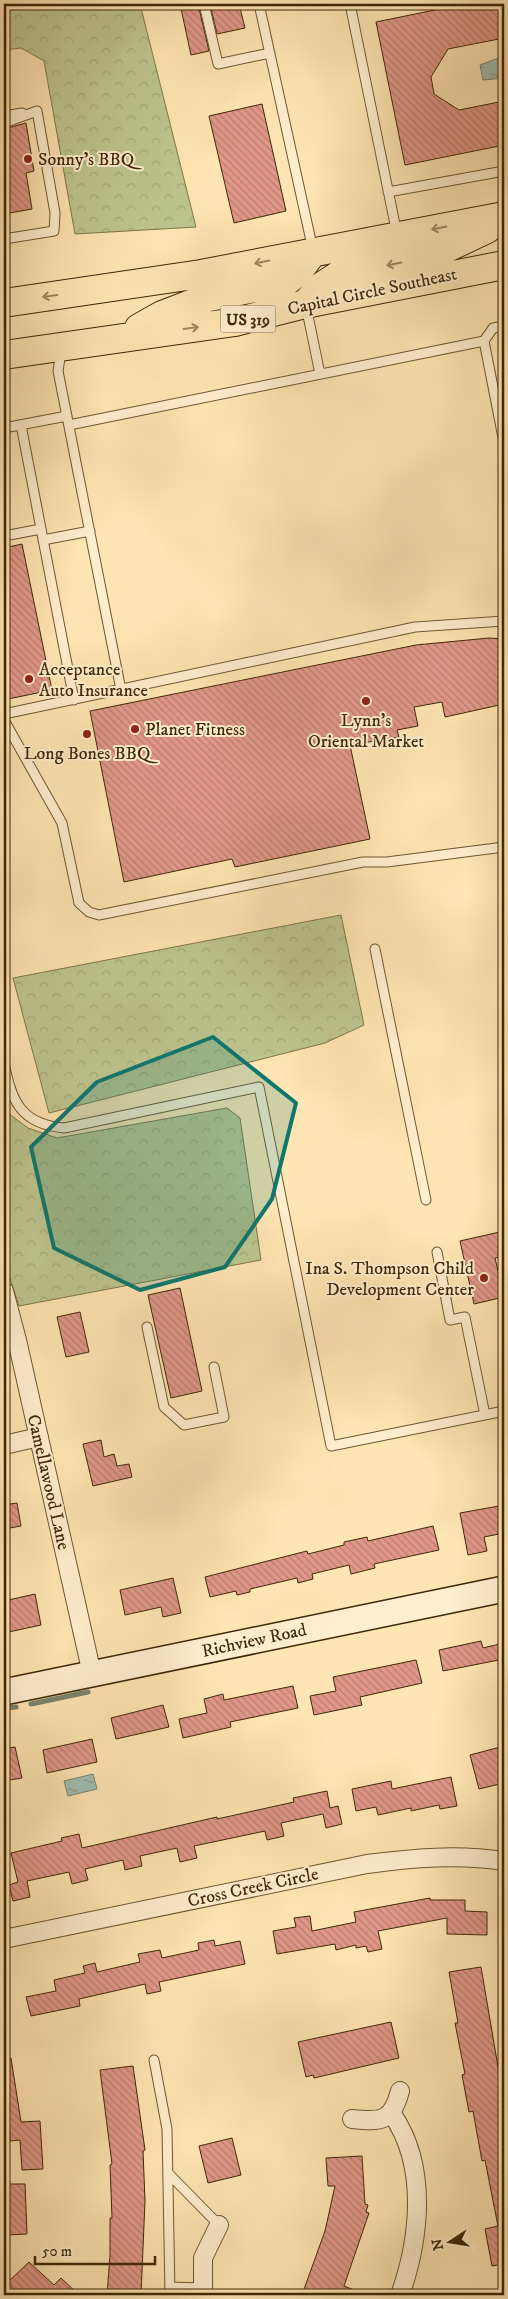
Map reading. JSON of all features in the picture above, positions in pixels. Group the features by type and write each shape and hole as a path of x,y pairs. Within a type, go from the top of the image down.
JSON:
{"main road":[{"path":"4,303 201,274 504,216"},
{"path":"305,304 322,286 339,275 428,257 504,221"},
{"path":"120,338 162,315 209,297 285,282 297,273 314,252"},
{"name":"Capital Circle Southeast","path":"4,355 235,322 305,304 504,264"}],"street":[{"name":"Camellawood Lane","path":"4,1291 92,1674"},
{"path":"4,1445 39,1437"},
{"name":"Richview Road","path":"4,1692 504,1589"},
{"name":"Cross Creek Circle","path":"4,1939 366,1864 428,1856 465,1856 504,1860"},
{"path":"352,2119 372,2121 384,2119 392,2114 400,2092"},
{"path":"392,2114 403,2131 412,2155 416,2196 415,2238 400,2295"},
{"path":"203,2292 203,2258 219,2225"}],"lane":[{"path":"204,4 218,64 270,53"},
{"path":"259,4 314,252"},
{"path":"350,4 397,236"},
{"path":"4,116 37,111"},
{"path":"4,123 37,111"},
{"path":"4,239 54,231 55,213 37,111"},
{"path":"388,192 504,171"},
{"path":"305,304 320,374"},
{"path":"4,428 68,420 320,374 484,341 494,328 504,326"},
{"path":"484,341 504,443"},
{"path":"62,346 58,366 121,690"},
{"path":"21,425 74,700"},
{"path":"4,536 41,529"},
{"path":"43,540 90,531"},
{"path":"4,714 416,626 504,621"},
{"path":"4,720 62,823 79,903 89,912 99,915 363,862 387,862 504,847"},
{"path":"375,949 426,1200"},
{"path":"4,1063 9,1090 15,1102 25,1114 48,1127 64,1128 260,1086 331,1446 504,1411"},
{"path":"437,1252 450,1320 465,1317 485,1415"},
{"path":"147,1328 164,1407 184,1425 224,1417 214,1367"},
{"path":"154,2060 167,2129 170,2291 203,2292"},
{"path":"168,2173 219,2225"}],"highlighted area":[{"path":"213,1037 296,1103 272,1199 225,1267 140,1290 54,1248 31,1147 97,1082"}],"green space":[{"path":"4,4 140,4 196,227 75,234 44,61 21,48 4,50"},
{"path":"341,915 364,1025 325,1043 49,1113 13,978"},
{"path":"4,1105 9,1114 28,1128 57,1138 227,1108 240,1118 261,1260 19,1306 4,1260"}],"water":[{"path":"504,56 504,78 483,80 480,65"},
{"path":"93,1774 97,1789 68,1796 64,1781"}],"building":[{"path":"180,4 198,4 209,51 191,55"},
{"path":"210,4 239,4 245,28 217,34"},
{"path":"464,4 504,4 504,38 448,49 431,77 434,94 459,110 504,101 504,145 405,165 376,22"},
{"path":"262,104 286,211 234,223 209,116"},
{"path":"26,123 34,171 26,173 32,209 4,214 4,129"},
{"path":"22,544 52,690 8,699 4,678 4,548"},
{"path":"489,638 504,639 504,704 445,717 442,702 414,707 418,726 397,730 399,737 350,745 370,839 235,867 232,859 124,882 90,711 416,645"},
{"name":"Ina S. Thompson Child Development Center","path":"504,1231 504,1256 495,1258 504,1297 474,1304 460,1241"},
{"path":"180,1288 202,1391 171,1398 148,1295"},
{"path":"80,1312 89,1352 66,1357 57,1317"},
{"path":"101,1440 104,1457 114,1454 117,1466 129,1464 132,1477 93,1486 83,1444"},
{"path":"17,1503 21,1526 4,1529 4,1505"},
{"path":"499,1506 504,1533 484,1537 487,1551 468,1555 460,1513"},
{"path":"433,1526 439,1550 374,1564 375,1568 351,1574 349,1565 312,1574 313,1579 298,1583 297,1578 250,1589 250,1592 237,1595 236,1591 210,1597 205,1577 307,1551 308,1554 344,1545 344,1542 367,1537 368,1541"},
{"path":"173,1578 181,1613 163,1617 161,1607 125,1615 120,1590"},
{"path":"35,1594 41,1625 4,1633 4,1601"},
{"path":"481,1641 483,1648 504,1643 504,1659 443,1671 439,1650"},
{"path":"416,1660 422,1683 360,1697 362,1705 314,1715 310,1696 336,1691 333,1677"},
{"path":"293,1686 298,1708 230,1722 231,1727 183,1738 179,1719 207,1713 204,1699 223,1694 224,1700"},
{"path":"163,1705 169,1727 116,1739 111,1718"},
{"path":"92,1739 97,1762 47,1773 43,1750"},
{"path":"504,1746 504,1783 479,1789 470,1755"},
{"path":"15,1747 22,1778 4,1781 4,1749"},
{"path":"451,1777 457,1806 440,1809 439,1805 411,1811 411,1808 378,1815 376,1807 356,1811 352,1789 391,1781 392,1789"},
{"path":"327,1791 330,1808 338,1806 342,1824 326,1828 323,1814 281,1823 284,1836 267,1840 265,1831 194,1846 197,1858 180,1862 177,1848 140,1856 142,1866 125,1870 123,1860 85,1869 88,1880 72,1884 69,1872 27,1881 30,1897 13,1901 9,1885 18,1882 11,1853 62,1841 61,1838 79,1834 82,1848 217,1817 217,1819 294,1802 293,1798"},
{"path":"430,1898 430,1900 465,1900 465,1911 487,1912 487,1935 447,1934 447,1918 378,1931 382,1949 368,1952 366,1946 356,1948 356,1945 336,1950 335,1944 277,1954 273,1931 296,1927 294,1918 310,1916 312,1931 356,1922 354,1912"},
{"path":"214,1940 215,1946 240,1941 245,1964 159,1982 161,1991 147,1994 145,1984 79,1999 80,2006 31,2016 26,1997 56,1991 54,1980 85,1973 83,1966 95,1963 97,1972 140,1962 138,1954 160,1950 162,1958 199,1950 198,1943"},
{"path":"481,1967 504,2102 504,2264 492,2266 485,2229 498,2226 485,2160 482,2161 473,2111 469,2112 462,2075 465,2074 455,2023 458,2023 449,1972"},
{"path":"391,2022 399,2058 314,2078 313,2075 306,2077 298,2042"},
{"path":"11,2058 21,2122 40,2121 43,2169 22,2170 20,2140 10,2141 9,2115 4,2115 4,2059"},
{"path":"133,2066 145,2150 143,2151 145,2201 141,2295 107,2295 110,2218 112,2218 110,2165 112,2164 100,2070"},
{"path":"232,2138 241,2175 208,2183 199,2146"},
{"path":"362,2156 365,2204 368,2205 366,2212 369,2213 344,2286 366,2295 313,2295 303,2292 325,2231 335,2186 328,2186 326,2158"},
{"path":"4,2184 25,2184 27,2234 6,2235"},
{"path":"29,2262 54,2285 61,2278 79,2295 20,2295 7,2283"}],"waterway":[{"path":"31,1704 88,1692"},
{"path":"8,1708 16,1707"}],"place":[{"name":"Sonny's BBQ","path":"28,159"},
{"name":"Acceptance Auto Insurance","path":"29,679"},
{"name":"Lynn's Oriental Market","path":"366,701"},
{"name":"Planet Fitness","path":"135,729"},
{"name":"Long Bones BBQ","path":"87,734"},
{"name":"Ina S. Thompson Child Development Center","path":"484,1278"}]}
